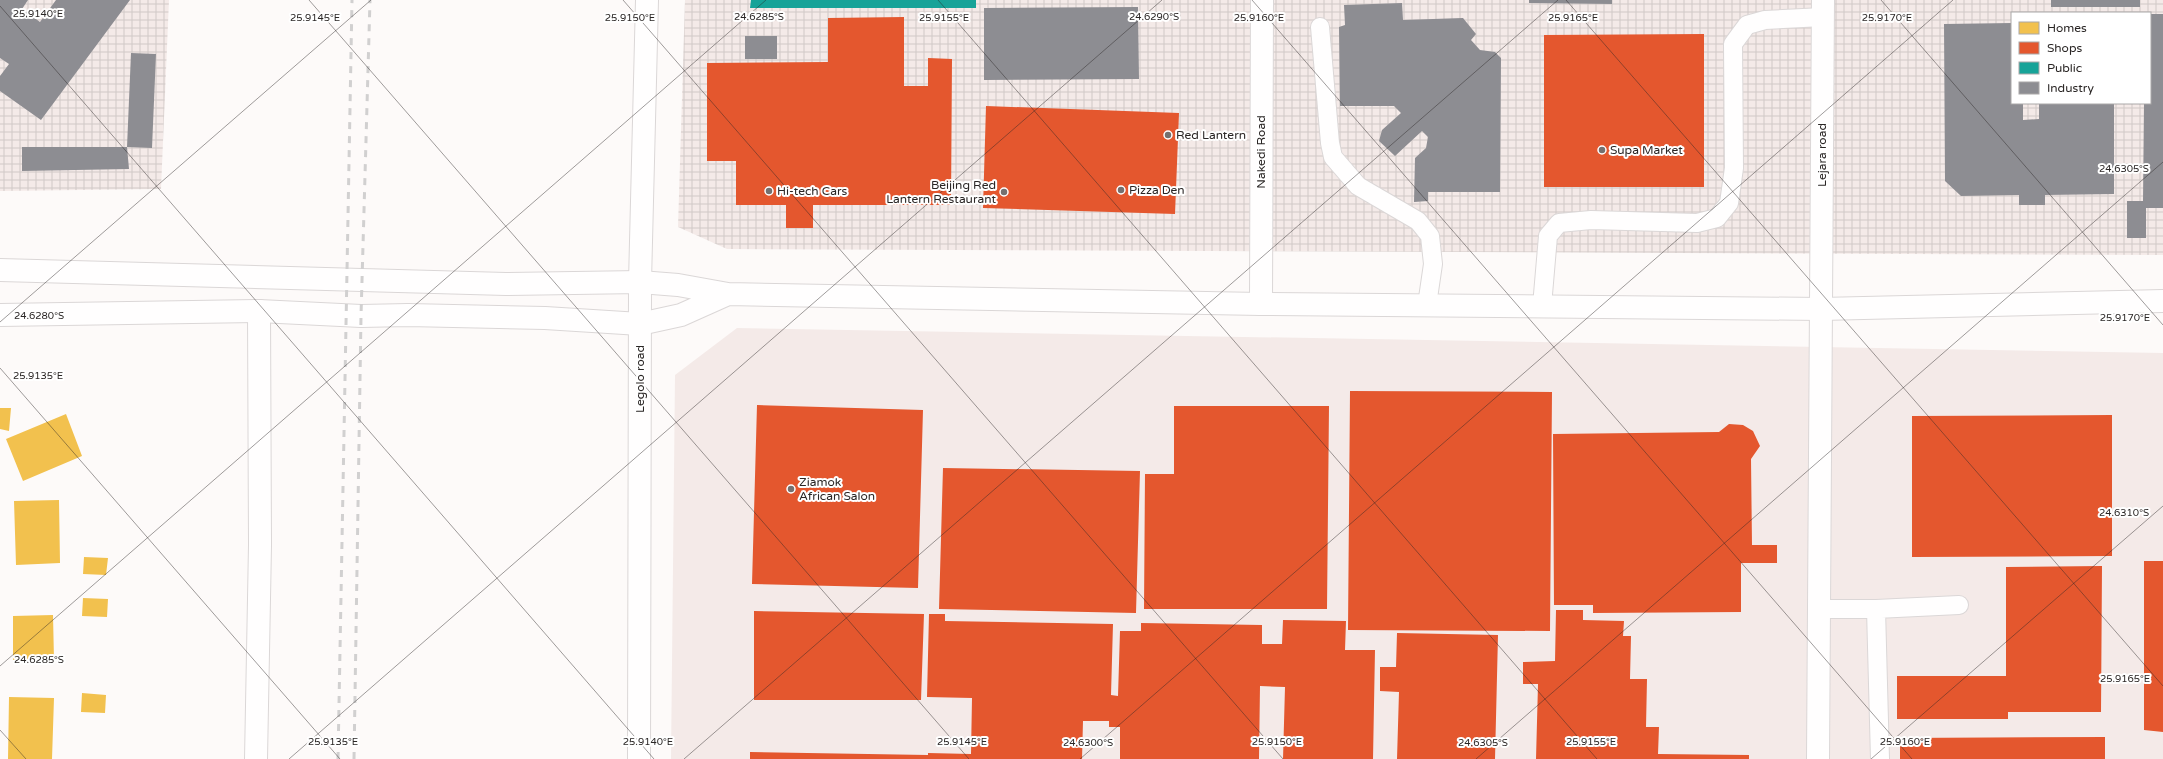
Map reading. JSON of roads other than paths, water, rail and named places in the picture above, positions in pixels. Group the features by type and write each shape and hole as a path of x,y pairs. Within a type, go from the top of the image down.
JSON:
{"main road":[{"name":"Legolo road","path":"639,759 640,282 647,0"},
{"name":"Nakedi Road","path":"1261,304 1262,0"},
{"name":"Lejara road","path":"1818,759 1823,8"},
{"path":"0,270 506,284 640,282 678,285 728,294 1261,304 1821,309 2163,301"},
{"path":"0,315 259,311 361,316 408,315 546,318 640,324 681,315 728,294"},
{"path":"256,759 260,545 259,311"}],"lane":[{"path":"1542,306 1548,236 1559,223 1591,220 1697,223 1717,218 1729,203 1734,168 1733,44 1747,25 1823,8"},
{"path":"1320,27 1330,143 1333,157 1358,186 1418,222 1430,236 1433,264 1427,305"},
{"path":"1819,609 1876,609 1959,605"},
{"path":"1876,609 1880,759"}],"railway":[{"path":"338,759 352,0"},
{"path":"354,759 361,316 370,0"}],"place":[{"name":"Red Lantern","path":"1168,135"},
{"name":"Supa Market","path":"1602,150"},
{"name":"Pizza Den","path":"1121,190"},
{"name":"Hi-tech Cars","path":"769,191"},
{"name":"Beijing Red Lantern Restaurant","path":"1004,192"},
{"name":"Ziamok African Salon","path":"791,489"}]}
